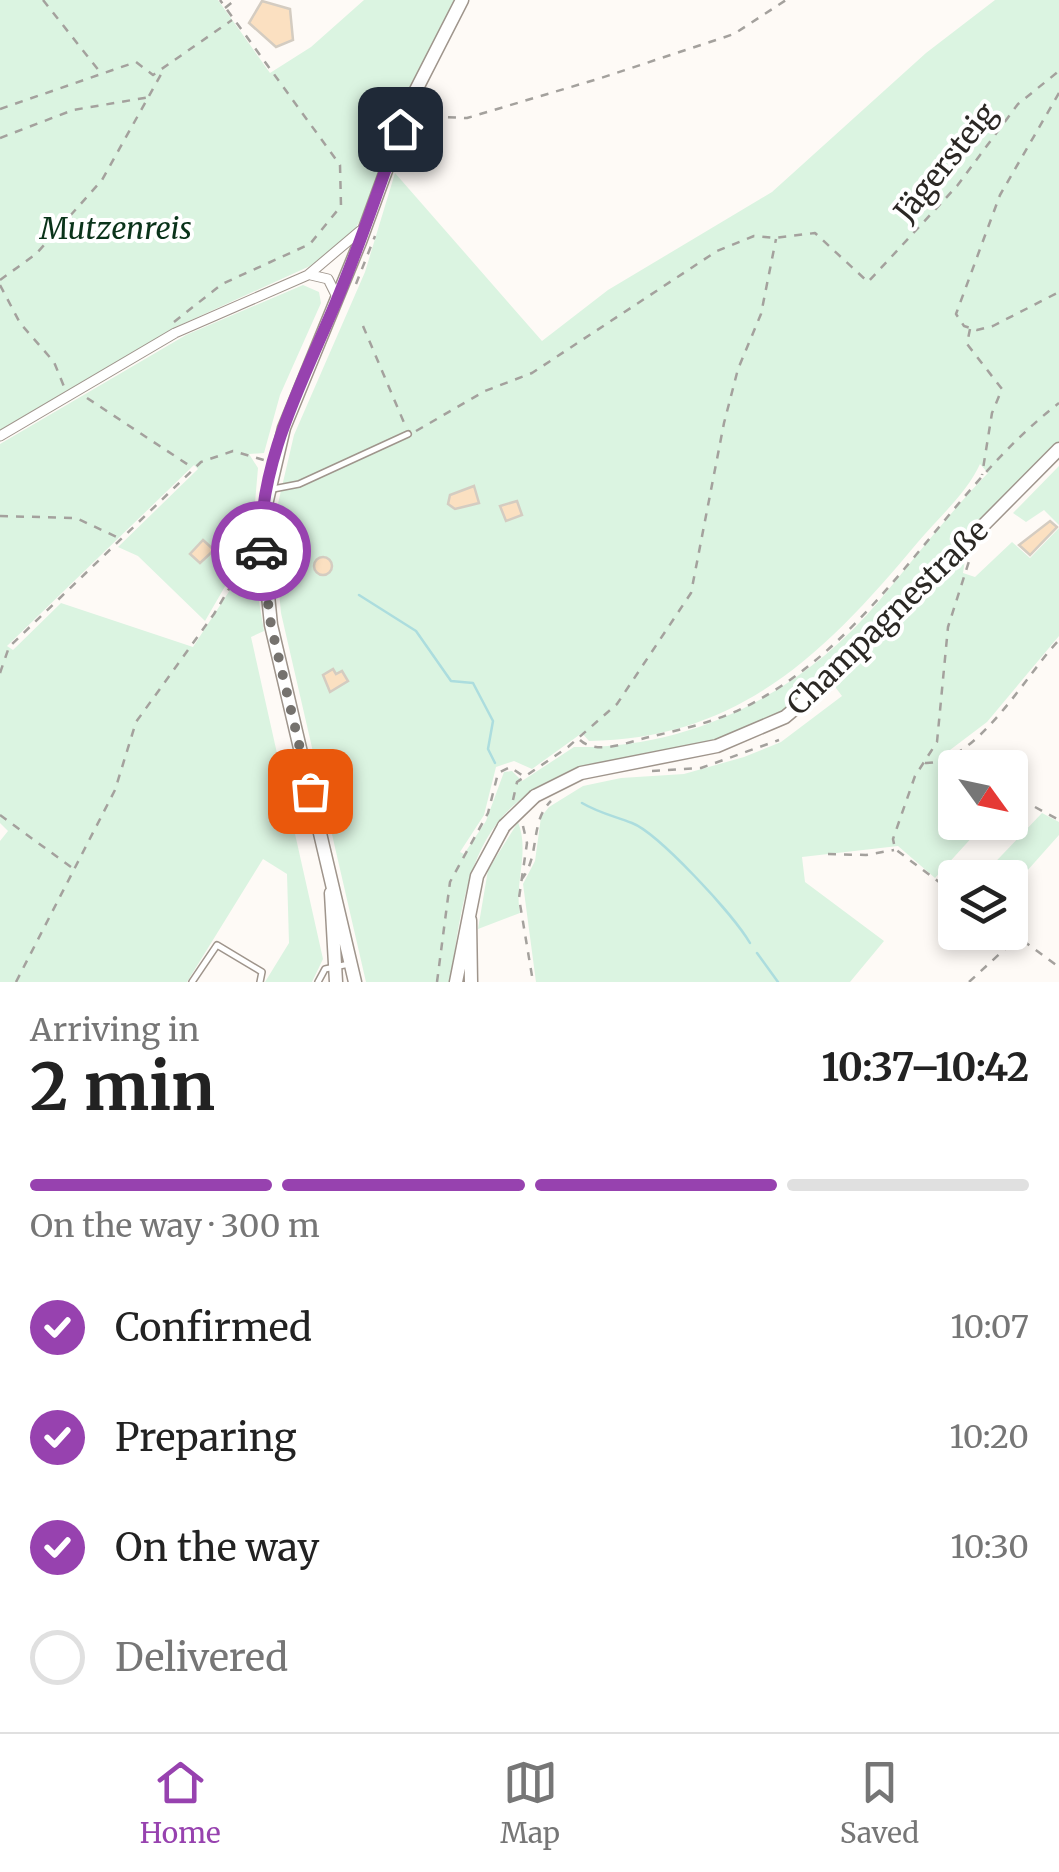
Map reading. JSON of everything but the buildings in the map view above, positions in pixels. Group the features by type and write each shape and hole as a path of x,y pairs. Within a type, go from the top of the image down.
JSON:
{"main road":[{"path":"356,982 271,625 261,556 267,490 273,463 369,220 406,114 436,46 462,0"},
{"name":"Champagnestraße","path":"456,982 481,865 504,826 535,796 581,773 717,746 785,717 842,668 1059,449"},
{"path":"332,881 336,982"},
{"name":"Champagnestraße","path":"470,908 471,982"}],"street":[{"path":"0,436 175,333 308,275 346,247 369,220"},
{"path":"308,275 326,277 337,299"}],"lane":[{"path":"267,490 294,486 408,434"},
{"path":"192,982 218,946 262,972 260,982"},
{"path":"318,982 323,971 352,963"}],"path":[{"path":"43,0 101,73"},
{"path":"175,333 173,324 180,313 222,284 310,244 341,206 340,165 220,0"},
{"path":"226,8 235,0"},
{"path":"406,114 446,120 489,112 724,38 786,0"},
{"path":"0,109 137,62 151,75 234,20"},
{"path":"164,69 102,180 34,256 0,283 20,323 54,362 59,382 194,469"},
{"name":"Jägersteig","path":"775,238 815,233 868,282 957,186 1018,104 1059,72"},
{"path":"970,329 956,316 958,298 1004,186 1059,93"},
{"path":"0,138 73,110 150,97"},
{"path":"363,326 408,434 485,391 532,373 707,256 754,236 775,238 777,244 760,314 738,368 692,590 622,698 579,739 524,777 512,767 499,771 489,809 471,837 448,888 437,982"},
{"path":"970,329 999,324 1059,292"},
{"path":"970,329 968,344 1002,389 992,413 981,476"},
{"path":"579,739 594,748 642,739 717,718 769,693 866,611 981,476 1059,403"},
{"path":"0,673 9,648 194,469 211,456 233,451 273,463"},
{"path":"0,516 76,518 122,540"},
{"path":"895,849 896,826 937,742 948,627 968,559 980,546"},
{"path":"16,982 115,790 130,737 145,706 214,614 242,566 261,556"},
{"path":"924,764 946,758 996,721 1059,640"},
{"path":"647,771 702,768 779,740"},
{"path":"520,881 533,860 540,814 554,798"},
{"path":"1035,808 1059,820"},
{"path":"0,815 74,870"},
{"path":"522,824 527,843 520,881 532,982"},
{"path":"828,854 866,855 895,849 938,881"},
{"path":"1028,944 1059,967"},
{"path":"969,982 1004,950"}],"green space":[{"name":"Mutzenreis","path":"0,0 218,0 270,73 311,47 364,0 457,0 421,67 365,212 352,234 321,261 178,326 0,430"},
{"path":"995,0 1059,0 1059,442 819,684 794,704 743,730 688,746 598,764 556,779 524,797 499,821 481,850 467,887 451,982 366,982 281,613 273,525 294,435 365,272 395,173 542,341 608,290 772,192 926,53","holes":["980,464 988,473 849,633 780,688 702,726 661,738 574,747 522,781 512,771 504,772 486,821 464,854 460,852 484,815 496,767 514,761 532,769 582,733 589,741 643,736 692,724 736,706 776,682 850,619 960,495"]},
{"path":"303,285 319,292 321,303 280,395 264,453 249,454 258,468 251,549 205,621 138,556 118,547 198,469 194,465 7,646 13,650 61,603 193,647 241,573 249,568 254,572 264,631 251,637 323,959 312,982 265,982 289,943 287,874 263,859 187,982 0,982 0,841 8,831 0,823 0,444 186,335"},
{"path":"1059,466 1059,525 1044,510 1026,522 1013,513"},
{"path":"1059,528 1059,636 987,722 950,750 938,750 938,840 970,840 951,860 938,860 935,878 898,846 802,857 805,882 884,941 850,982 536,982 523,884 535,861 541,817 549,807 583,786 621,778 684,774 781,742 842,696 833,684 960,556 965,560 963,573 975,577 1012,542 1030,558"},
{"path":"1042,813 1059,822 1059,835 1028,870 1028,860 997,860 1016,840 1028,840 1028,828"},
{"path":"518,822 523,845 520,913 478,929 488,870"}],"waterway":[{"path":"359,595 416,631 451,681 473,683 493,721 488,749 495,763"},
{"path":"582,803 632,823 659,842 712,895 750,943"},
{"path":"757,953 778,982"}],"way so far":[{"path":"261,551 271,625 310,791"}],"route":[{"path":"261,551 267,490 284,428 360,242 400,129"}]}
